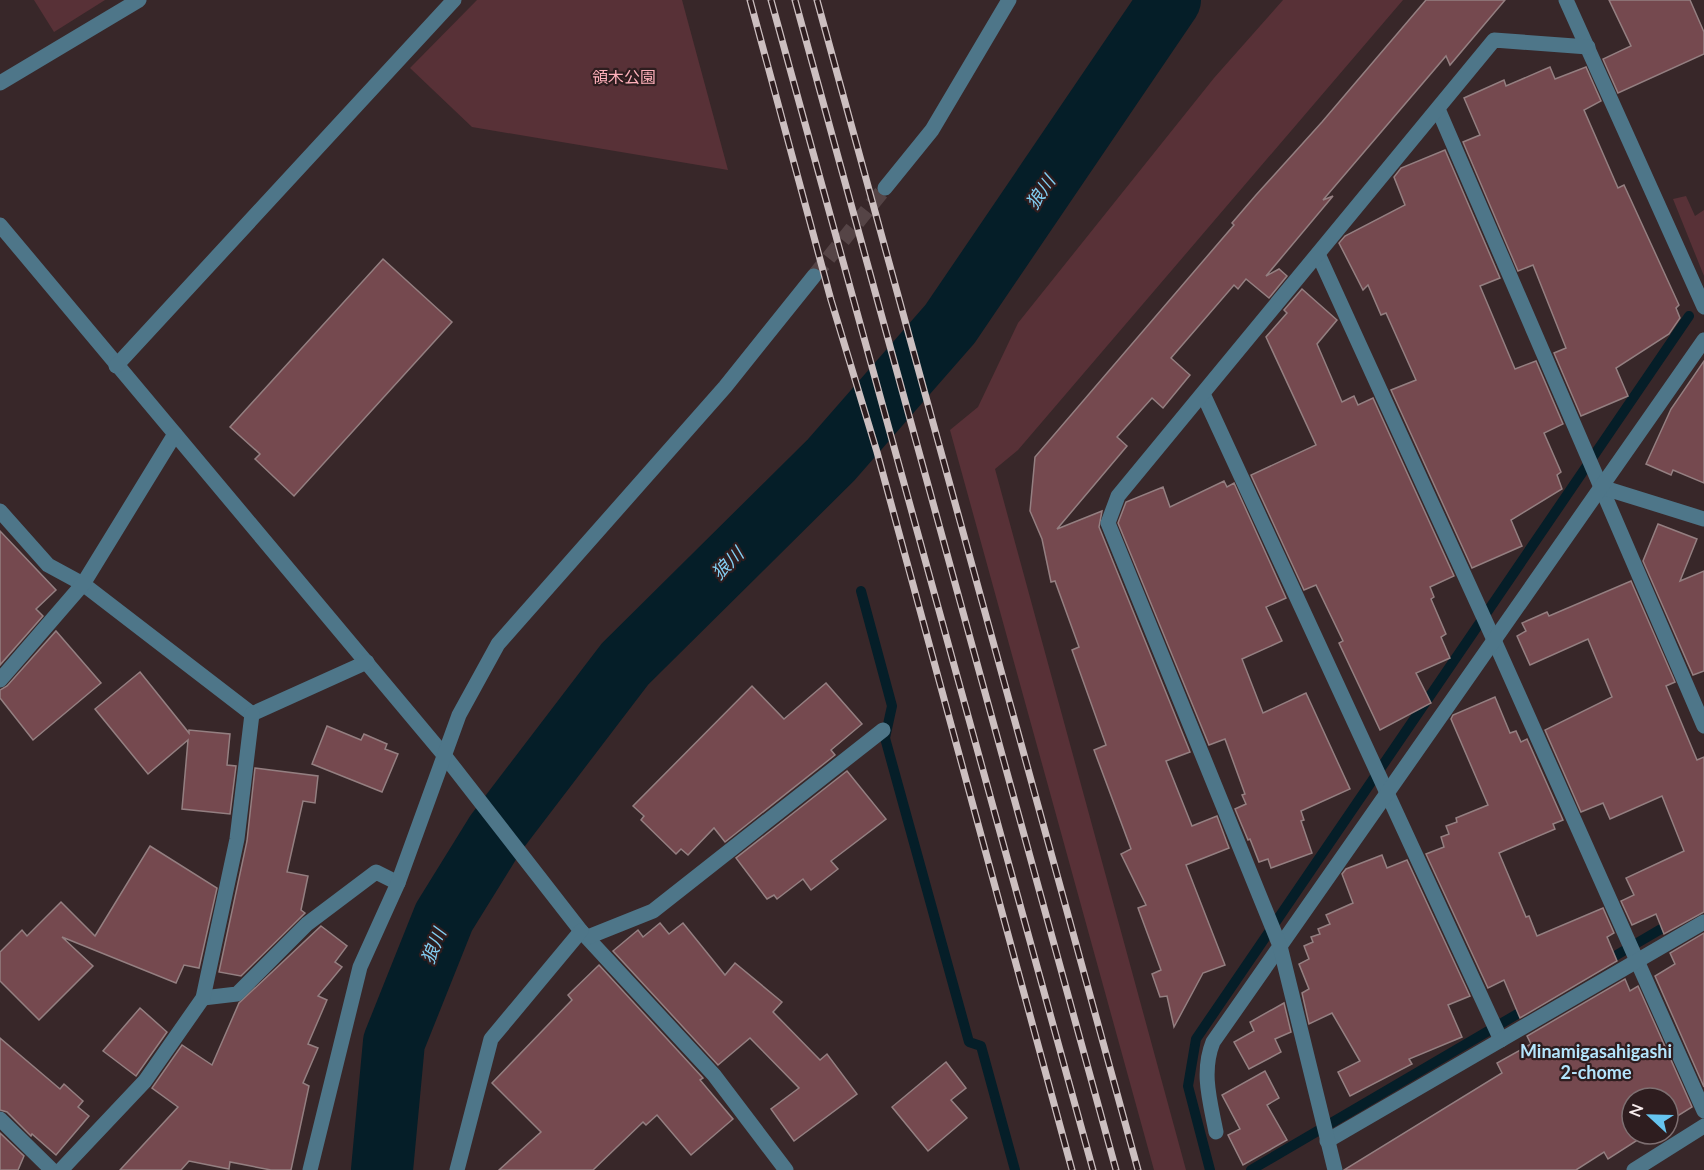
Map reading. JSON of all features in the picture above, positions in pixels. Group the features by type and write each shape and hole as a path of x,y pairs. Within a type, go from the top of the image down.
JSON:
{"street":[{"path":"0,83 139,0"},
{"path":"116,366 454,0"},
{"path":"885,188 932,130 1008,0"},
{"path":"1566,0 1704,308"},
{"path":"1335,1170 1280,946 1108,523 1118,496 1494,40 1588,47"},
{"path":"1438,109 1704,726"},
{"path":"0,225 444,755 585,934 714,1075 786,1170"},
{"path":"1318,254 1494,640 1704,1111"},
{"path":"310,1170 360,967 398,883 459,715 498,644 725,387 814,276"},
{"path":"1216,1132 1205,1073 1206,1058 1213,1042 1704,340"},
{"path":"1203,394 1501,1040"},
{"path":"0,680 83,584 175,434"},
{"path":"1601,487 1704,519"},
{"path":"0,511 48,564 83,584 252,714"},
{"path":"252,714 367,662"},
{"path":"61,1170 145,1081 203,998 237,839 252,714"},
{"path":"457,1170 491,1039 585,934 653,911 883,730"},
{"path":"203,998 237,994 307,924 376,872 398,883"},
{"path":"1327,1141 1704,922"},
{"path":"0,1119 52,1170"},
{"path":"1634,1170 1704,1126"}],"green space":[{"path":"34,0 105,0 54,32"},
{"name":"領木公園","path":"477,0 682,0 728,170 472,127 410,68"},
{"path":"1283,0 1403,0 1018,450 995,469 1186,1170 1154,1170 950,430 978,407 1018,323 1214,78"},
{"path":"1686,196 1695,216 1704,210 1704,276 1673,199"}],"building":[{"path":"1426,0 1505,0 1450,65 1446,56 1323,200 1333,196 1266,276 1279,269 1287,276 1269,298 1246,279 1238,289 1234,285 1171,358 1190,375 1163,408 1152,398 1117,437 1127,446 1057,529 1102,511 1099,527 1190,752 1166,761 1192,826 1217,816 1229,848 1186,865 1225,965 1203,973 1174,1027 1167,996 1160,997 1152,974 1161,970 1138,908 1146,905 1121,854 1131,849 1094,750 1106,745 1072,650 1079,647 1055,581 1051,582 1042,539 1030,511 1035,457 1234,225 1232,223"},
{"path":"1609,0 1690,0 1704,32 1704,54 1618,93 1603,59 1631,46"},
{"path":"1550,67 1555,79 1586,67 1601,101 1584,110 1618,188 1624,185 1679,305 1676,308 1680,318 1669,334 1616,368 1628,396 1581,416 1554,353 1566,348 1533,265 1518,271 1463,142 1480,135 1464,98 1504,80 1506,86"},
{"path":"1445,150 1500,278 1480,286 1515,369 1536,361 1563,424 1544,433 1561,472 1557,475 1562,489 1511,520 1522,546 1472,568 1391,390 1416,380 1386,313 1381,315 1368,285 1363,290 1339,243 1345,236 1405,205 1394,177 1401,168"},
{"path":"383,259 452,322 294,496 255,459 260,454 230,427"},
{"path":"1302,289 1337,320 1317,344 1342,402 1354,396 1358,405 1373,398 1454,576 1430,587 1434,597 1431,599 1446,634 1441,637 1450,658 1416,673 1431,703 1380,730 1339,643 1343,641 1316,585 1304,590 1251,475 1316,445 1266,337 1287,313 1284,310"},
{"path":"1704,361 1704,483 1673,470 1671,475 1646,464 1671,409"},
{"path":"1224,481 1227,487 1234,483 1286,598 1266,607 1282,641 1242,659 1263,713 1306,693 1350,789 1301,811 1304,820 1301,821 1312,853 1271,868 1268,859 1259,862 1235,809 1246,804 1242,795 1245,794 1225,739 1209,745 1118,523 1126,502 1163,487 1170,507"},
{"path":"1658,524 1697,539 1680,581 1704,571 1704,671 1693,675 1643,561"},
{"path":"0,531 56,590 36,609 43,616 0,665"},
{"path":"1631,581 1675,682 1666,686 1697,760 1704,757 1704,912 1664,934 1656,914 1632,925 1621,901 1634,895 1626,878 1684,851 1662,796 1610,819 1603,803 1581,812 1545,730 1612,697 1588,639 1530,665 1517,636 1526,631 1522,623 1547,612 1549,616"},
{"path":"56,631 101,683 33,740 0,698 0,690 7,686"},
{"path":"140,672 189,733 189,730 230,734 227,765 236,766 230,814 182,809 188,740 148,774 95,709"},
{"path":"826,683 862,724 831,750 835,755 725,842 714,828 688,855 681,849 676,854 641,820 644,816 633,806 752,686 784,719"},
{"path":"1495,697 1510,733 1516,731 1521,742 1527,739 1563,820 1553,824 1555,829 1499,853 1526,917 1529,916 1537,936 1603,908 1614,933 1607,937 1617,961 1520,1018 1504,980 1488,988 1426,854 1444,847 1441,837 1449,834 1446,826 1457,822 1456,818 1488,805 1451,719 1453,715"},
{"path":"327,726 361,740 364,734 387,744 385,749 398,754 382,792 312,764"},
{"path":"255,768 318,776 315,803 303,801 287,872 308,876 301,910 305,913 241,976 219,972 247,841"},
{"path":"847,771 886,819 831,861 838,869 811,890 803,879 777,899 774,895 767,899 736,858"},
{"path":"150,846 217,888 199,968 184,965 176,983 62,937 93,966 39,1020 0,981 0,952 22,930 27,936 61,902 95,936"},
{"path":"1382,855 1387,868 1407,860 1470,996 1448,1005 1462,1037 1409,1059 1412,1064 1350,1096 1338,1072 1360,1061 1332,1013 1309,1024 1302,993 1309,989 1299,964 1309,959 1304,946 1313,942 1311,937 1320,934 1318,929 1330,924 1326,915 1353,903 1342,874 1346,869"},
{"path":"660,923 669,934 683,923 725,975 735,963 782,1002 773,1012 820,1060 827,1054 857,1094 794,1141 771,1109 799,1088 750,1038 718,1065 613,951 638,930 643,937"},
{"path":"321,926 347,946 335,962 342,967 318,996 327,1000 308,1044 318,1048 303,1083 309,1086 291,1170 271,1170 230,1162 229,1169 189,1161 181,1170 120,1170 178,1107 152,1088 182,1045 212,1065 239,1003"},
{"path":"1704,933 1704,1087 1655,976 1675,964 1670,953"},
{"path":"599,965 703,1078 700,1080 733,1119 691,1155 657,1115 646,1125 643,1122 593,1170 499,1170 541,1132 492,1083 572,1000 568,995"},
{"path":"1625,979 1630,991 1638,986 1692,1107 1680,1114 1680,1086 1620,1086 1620,1146 1628,1146 1608,1159 1604,1152 1576,1170 1344,1170 1502,1073 1497,1063 1531,1044 1527,1036"},
{"path":"1284,1003 1291,1032 1275,1039 1281,1052 1249,1069 1234,1042 1254,1031 1250,1022"},
{"path":"140,1008 167,1032 136,1076 103,1051"},
{"path":"0,1038 60,1089 64,1084 83,1101 78,1107 89,1116 56,1155 32,1134 31,1136 7,1112 0,1110"},
{"path":"946,1062 966,1088 951,1100 967,1118 928,1151 892,1107"},
{"path":"1265,1071 1279,1098 1267,1105 1287,1140 1243,1165 1228,1135 1240,1129 1222,1095"},
{"path":"0,1133 24,1156 18,1170 0,1170"}],"waterway":[{"name":"狼川","path":"382,1170 394,1042 444,917 496,833 625,664 831,460 950,324 1170,0"},
{"path":"1210,1170 1188,1086 1196,1039 1689,316"},
{"path":"861,591 892,706 885,738 969,1042 981,1046 1015,1170"},
{"path":"1603,963 1673,922"},
{"path":"1251,1170 1531,1006"}],"tunnel":[{"path":"814,276 885,188"}],"railway":[{"path":"750,0 831,300 877,452 1072,1170"},
{"path":"771,0 1093,1170"},
{"path":"795,0 1116,1170"},
{"path":"817,0 1138,1170"}],"district":[{"name":"Minamigasahigashi 2-chome","path":"1596,1061"}]}
